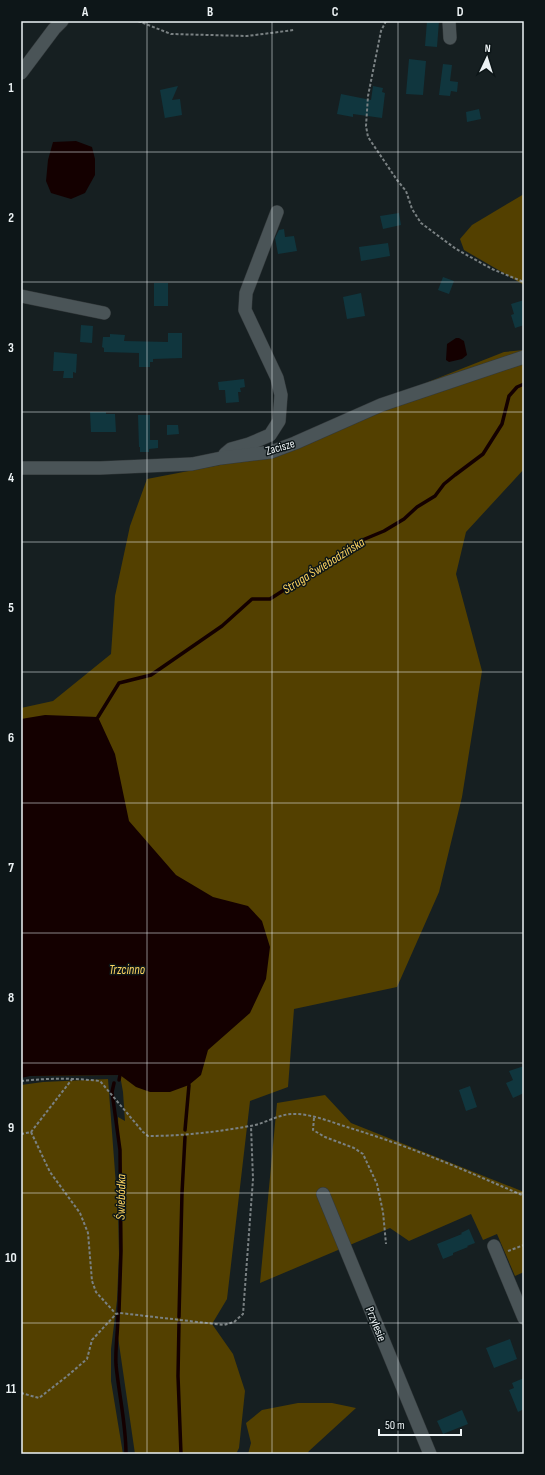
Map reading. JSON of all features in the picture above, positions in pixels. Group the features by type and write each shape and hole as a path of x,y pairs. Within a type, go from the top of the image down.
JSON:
{"street":[{"path":"21,72 54,29 62,21"},
{"path":"449,21 450,38"},
{"path":"221,458 231,449 249,444 270,435 279,420 281,395 277,378 245,310 246,293 277,212"},
{"path":"21,296 104,313"},
{"name":"Zacisze","path":"21,468 100,468 184,464 271,452 295,444 381,405 524,357"},
{"name":"Przylesie","path":"322,1194 430,1454"},
{"path":"496,1251 524,1318"}],"path":[{"path":"138,21 171,34 247,36 294,30"},
{"path":"386,21 381,31 368,96 366,126 368,136 406,191 412,209 421,223 456,249 492,269 524,282"},
{"path":"21,1081 49,1078 100,1080 148,1136 193,1134 251,1126 281,1116 300,1114 396,1143 524,1196"},
{"path":"21,1134 31,1132 73,1078"},
{"path":"314,1118 313,1130 325,1137 354,1148 363,1154 377,1184 383,1212 386,1244"},
{"path":"21,1393 38,1398 66,1377 87,1359 92,1340 116,1314 120,1313 224,1325 234,1322 243,1314 253,1179 251,1126"},
{"path":"31,1132 50,1172 80,1213 88,1233 92,1281 96,1292 116,1314"},
{"path":"496,1251 524,1245"}],"shaded area":[{"path":"524,194 524,285 464,250 460,239 472,225"},
{"path":"524,350 524,469 466,532 456,574 482,671 462,797 439,892 397,987 294,1009 288,1087 250,1101 227,1299 212,1324 233,1354 245,1391 239,1448 236,1454 135,1454 118,1337 120,1313 120,1181 118,1117 125,1121 120,1075 30,1076 219,919 21,741 21,708 53,701 111,654 115,596 130,526 147,479 276,454 428,382 504,352"},
{"path":"108,1079 118,1212 119,1254 117,1300 111,1349 111,1381 123,1454 21,1454 21,1085 43,1082"},
{"path":"325,1095 351,1123 524,1192 524,1272 515,1276 497,1234 483,1240 471,1214 409,1241 390,1228 260,1283 277,1103"},
{"path":"298,1403 332,1403 356,1408 307,1454 248,1454 251,1443 246,1423 262,1410"}],"water":[{"path":"76,141 92,147 95,159 95,175 85,193 71,199 51,193 46,181 48,160 53,142"},
{"path":"456,338 464,341 467,355 462,359 449,362 446,360 447,344"},
{"name":"Trzcinno","path":"45,715 98,717 115,754 129,821 176,875 213,897 248,906 262,921 270,947 266,979 250,1013 208,1050 201,1075 189,1085 170,1092 150,1092 136,1087 120,1075 30,1076 21,1078 21,719"}],"building":[{"path":"427,21 439,21 437,47 425,46"},
{"path":"409,59 426,61 423,95 406,94"},
{"path":"443,64 452,65 450,81 458,82 457,92 451,91 450,96 439,95"},
{"path":"178,86 172,100 180,99 182,115 165,119 160,90"},
{"path":"373,86 383,88 382,92 385,93 382,118 353,114 353,117 337,114 341,94 371,100"},
{"path":"479,109 481,119 467,122 466,112"},
{"path":"399,213 401,225 383,229 380,216"},
{"path":"284,229 285,237 294,236 297,251 278,254 275,238 279,230"},
{"path":"388,243 390,256 361,261 359,247"},
{"path":"443,277 454,281 449,294 438,290"},
{"path":"154,283 168,283 168,306 154,306"},
{"path":"361,293 365,316 347,319 343,297"},
{"path":"524,300 524,325 515,328 511,315 514,314 511,304"},
{"path":"81,325 93,326 92,343 80,342"},
{"path":"168,333 182,333 182,358 153,359 153,362 150,362 150,367 139,367 139,353 104,352 104,348 102,347 103,337 110,337 110,334 125,335 124,341 168,342"},
{"path":"54,352 77,354 76,373 73,372 73,378 63,378 64,371 53,371"},
{"path":"244,379 245,387 240,388 241,392 238,392 239,402 226,403 225,390 219,390 218,382"},
{"path":"90,412 106,412 106,414 115,414 116,432 91,432"},
{"path":"138,415 150,415 150,440 158,440 158,448 149,449 149,452 140,452"},
{"path":"167,425 178,425 179,434 167,435"},
{"path":"524,1066 524,1093 513,1098 506,1083 513,1080 509,1071"},
{"path":"470,1086 477,1107 466,1111 459,1090"},
{"path":"469,1229 475,1243 443,1259 437,1244 462,1234 461,1233"},
{"path":"510,1339 517,1359 494,1368 486,1348"},
{"path":"524,1378 524,1409 518,1412 509,1390 514,1388 512,1383"},
{"path":"462,1410 468,1424 443,1434 437,1421"}],"waterway":[{"name":"Struga Świebodzińska","path":"98,717 119,683 151,675 222,626 252,599 270,599 360,541 384,531 404,519 417,507 435,496 444,484 483,454 502,424 509,396 517,387 524,384"},
{"name":"Świebódka","path":"119,1080 120,1075"},
{"name":"Świebódka","path":"114,1083 112,1092 120,1150 121,1251 119,1312"},
{"path":"185,1130 189,1085"},
{"path":"179,1317 185,1137"},
{"name":"Świebódka","path":"118,1315 116,1365 124,1421 126,1454"},
{"path":"179,1323 178,1376 181,1454"}]}
